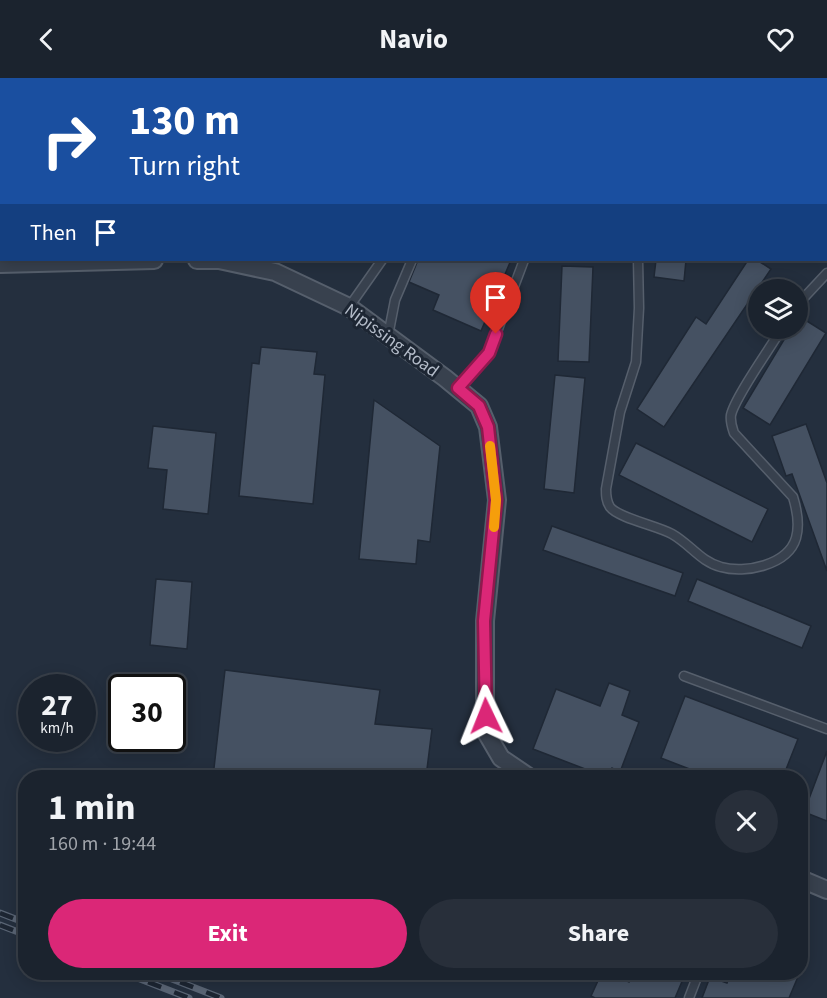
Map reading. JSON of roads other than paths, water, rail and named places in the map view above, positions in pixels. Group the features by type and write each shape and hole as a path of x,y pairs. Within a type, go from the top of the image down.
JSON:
{"street":[{"path":"0,264 116,261"},
{"name":"Nipissing Road","path":"224,261 275,272 349,307 479,406 488,427 496,500 484,621 484,698 487,734 501,758 519,770"},
{"path":"808,882 827,890"}],"lane":[{"path":"349,307 381,261"},
{"path":"388,336 395,300 412,261"},
{"path":"458,388 489,353 524,261"},
{"path":"638,261 639,308 636,362 620,412 606,489 607,500 618,514 673,535 703,559 721,567 751,570 764,566 778,559 795,540 797,510 793,497 734,433 731,423 731,412 775,339"},
{"path":"808,293 827,273"},
{"path":"684,676 827,729"},
{"path":"689,998 696,980"}],"railway":[{"path":"0,913 18,920"},
{"path":"0,925 18,932"},
{"path":"143,980 189,998"},
{"path":"175,980 221,998"}]}
